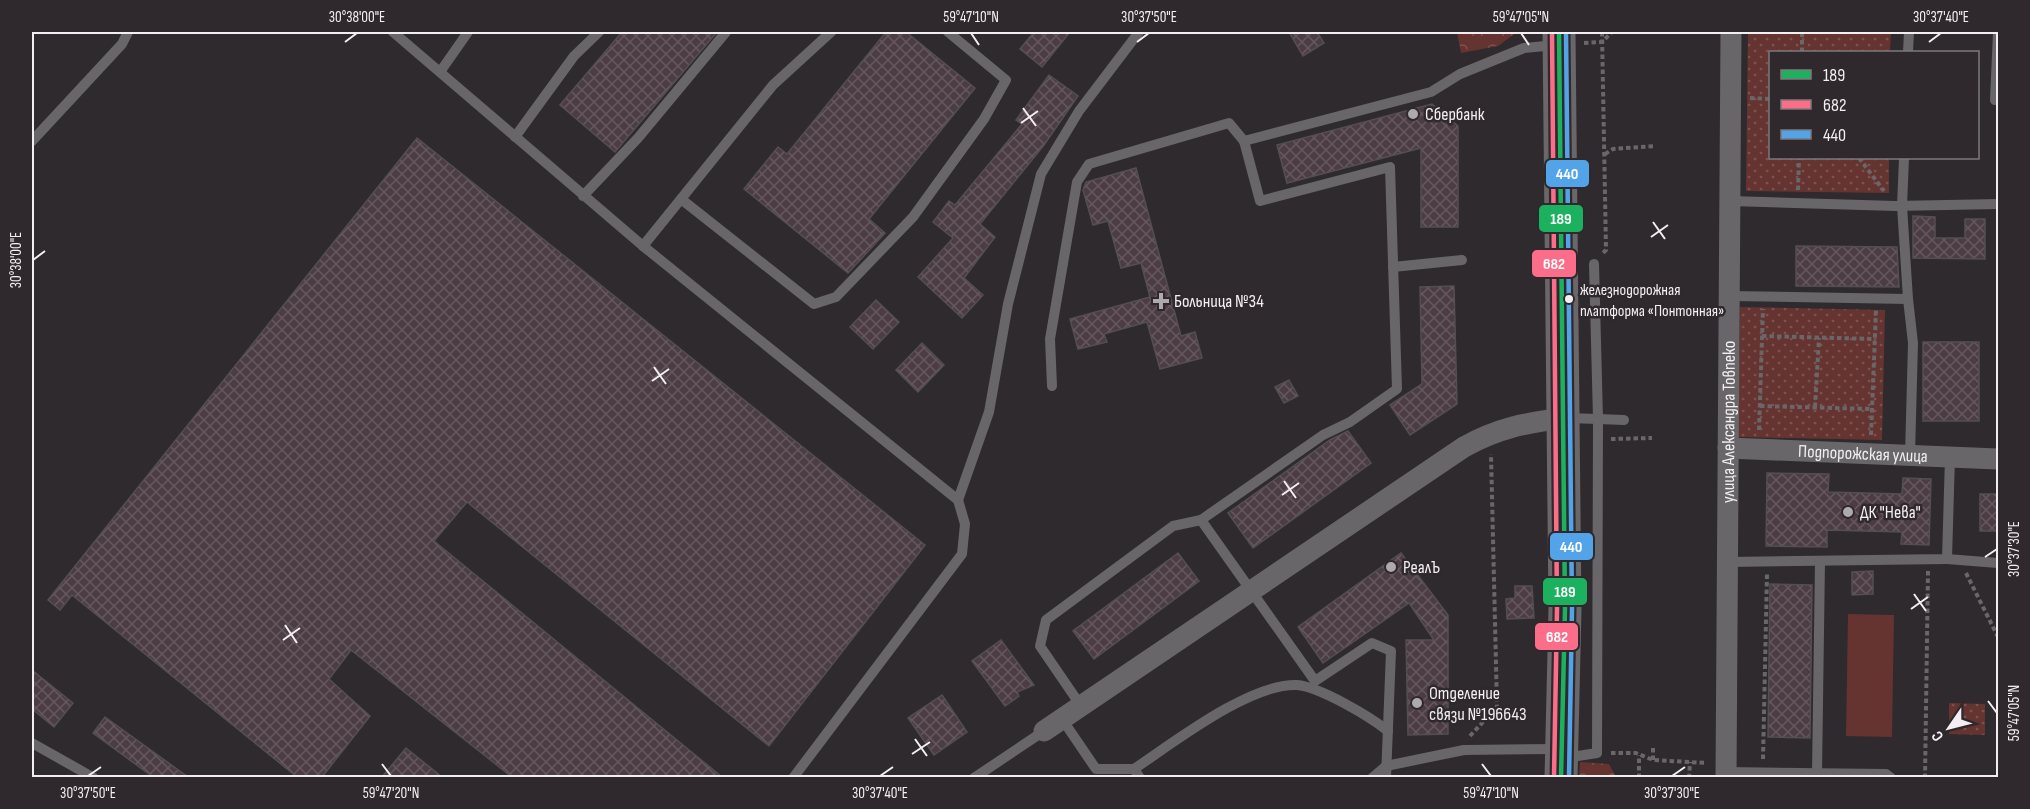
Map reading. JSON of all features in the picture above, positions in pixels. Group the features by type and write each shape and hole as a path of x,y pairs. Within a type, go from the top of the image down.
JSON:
{"main road":[{"path":"1559,38 1565,609 1562,762"}],"street":[{"name":"улица Александра Товпеко","path":"1726,775 1731,32"},
{"path":"1044,732 1491,432 1523,423 1564,418"},
{"name":"Подпорожская улица","path":"1728,448 1998,459"}],"lane":[{"path":"32,141 122,44 128,32"},
{"path":"393,32 643,246 958,500 965,524 962,554 793,777"},
{"path":"440,72 468,32"},
{"path":"515,137 574,56 599,32"},
{"path":"583,196 638,138 726,32"},
{"path":"643,246 772,85 831,32"},
{"path":"681,200 814,304 836,297 913,217 984,119 1006,80 948,32"},
{"path":"958,500 989,412 1008,304 1041,174 1079,111 1139,32"},
{"path":"1908,51 1909,32"},
{"path":"1994,32 1998,32 1995,100"},
{"path":"1244,141 1431,92 1460,74 1524,48 1559,38"},
{"path":"1052,386 1050,339 1077,182 1089,164 1229,123 1244,141 1260,201 1390,167 1397,389 1350,422 1323,435 1201,520 1173,526 1046,620 1040,646 1081,706"},
{"path":"1904,159 1898,206 1913,343 1910,455"},
{"path":"1730,201 1898,206 1998,204"},
{"path":"1393,267 1462,260"},
{"path":"1372,777 1386,766 1464,750 1562,762 1597,753 1598,419 1594,264"},
{"path":"1729,296 1908,299"},
{"path":"1564,418 1624,420"},
{"path":"1947,559 1950,457"},
{"path":"1201,520 1315,681"},
{"path":"1727,562 1928,558 1998,563"},
{"path":"1817,773 1820,561"},
{"path":"1062,719 1096,769 1137,773 1234,703 1315,681 1372,643 1391,651 1386,777"},
{"path":"1297,686 1349,706 1370,717 1388,731"},
{"path":"974,777 1044,732"},
{"path":"32,743 94,777"},
{"path":"1726,775 1763,772 1886,774 1891,777"}],"path":[{"path":"1594,264 1606,250 1602,32"},
{"path":"1602,42 1612,32"},
{"path":"1802,32 1802,51"},
{"path":"1559,38 1602,42"},
{"path":"1605,155 1613,149 1656,146"},
{"path":"1798,203 1799,159"},
{"path":"1860,159 1898,206"},
{"path":"1758,449 1763,297"},
{"path":"1871,453 1876,299"},
{"path":"1762,336 1875,339"},
{"path":"1815,407 1820,338"},
{"path":"1760,405 1872,409"},
{"path":"1464,743 1497,707 1491,432"},
{"path":"1598,440 1652,438"},
{"path":"1925,777 1928,558"},
{"path":"1763,772 1767,562"},
{"path":"1653,747 1653,760"},
{"path":"1597,753 1639,755 1653,760 1690,762 1689,777"},
{"path":"1639,755 1639,777"}],"green space":[{"path":"1457,32 1517,32 1498,46 1461,53"},
{"path":"1748,32 1891,32 1890,51 1769,51 1769,159 1889,159 1889,193 1746,191"},
{"path":"1740,307 1885,310 1882,440 1738,437"},
{"path":"1848,614 1894,615 1892,737 1846,736"},
{"path":"1949,703 1985,704 1985,735 1949,734"},
{"path":"1580,762 1609,764 1616,777 1579,777"}],"building":[{"path":"622,32 717,32 615,152 560,105"},
{"path":"886,32 906,32 975,88 869,219 885,233 848,273 744,189 778,147 787,154"},
{"path":"1034,32 1070,32 1042,67 1020,49"},
{"path":"1289,32 1317,32 1324,43 1303,56"},
{"path":"1049,75 1078,96 1044,145 980,224 995,237 964,278 983,295 962,318 918,277 953,238 933,222 949,201 955,205 1022,124 1016,120"},
{"path":"1432,104 1458,126 1458,227 1421,227 1421,148 1287,183 1277,145"},
{"path":"417,138 925,545 769,746 467,502 434,541 722,777 512,777 351,650 329,679 370,716 322,777 297,777 72,595 60,610 48,600"},
{"path":"1136,168 1181,336 1195,332 1202,358 1160,369 1147,322 1104,334 1107,342 1078,349 1070,319 1150,297 1141,263 1121,268 1108,221 1093,225 1083,190 1086,182"},
{"path":"1913,216 1935,217 1935,238 1965,238 1965,219 1985,219 1985,259 1913,258"},
{"path":"1796,246 1897,247 1899,287 1796,286"},
{"path":"1454,286 1457,404 1410,435 1390,405 1422,384 1420,287"},
{"path":"876,300 899,322 873,349 850,327"},
{"path":"1923,342 1979,342 1979,421 1923,421"},
{"path":"922,343 944,365 918,392 896,370"},
{"path":"1289,380 1298,396 1284,403 1275,387"},
{"path":"1348,431 1371,463 1253,548 1228,513 1330,440"},
{"name":"ДК \"Нева\"","path":"1767,473 1829,474 1828,492 1902,494 1903,478 1931,479 1929,545 1901,544 1902,532 1827,530 1827,547 1766,546"},
{"path":"1980,494 1998,494 1998,531 1980,531"},
{"path":"1178,553 1199,581 1094,659 1073,631"},
{"path":"1401,553 1448,615 1448,734 1408,735 1406,640 1434,640 1409,603 1323,663 1298,627"},
{"path":"1873,571 1873,594 1852,595 1852,572"},
{"path":"1770,584 1812,585 1810,738 1768,737"},
{"path":"1515,586 1532,586 1534,618 1507,619 1506,599 1515,598"},
{"path":"1001,640 1034,685 1017,692 1019,696 1005,706 972,661"},
{"path":"32,670 73,703 54,727 32,709"},
{"path":"942,695 967,732 934,755 908,718"},
{"path":"105,717 188,777 153,777 93,733"},
{"path":"406,748 442,777 382,777"}],"transit line":[{"name":"682","path":"1552,32 1557,609 1554,778"},
{"name":"189","path":"1559,32 1565,609 1561,778"},
{"name":"440","path":"1566,32 1572,609 1569,778"}],"place":[{"name":"Сбербанк","path":"1413,114"},
{"name":"железнодорожная платформа «Понтонная»","path":"1569,299"},
{"name":"Больница №34","path":"1161,301"},
{"name":"ДК \"Нева\"","path":"1848,512"},
{"name":"РеалЪ","path":"1391,567"},
{"name":"Отделение связи №196643","path":"1417,703"}]}
